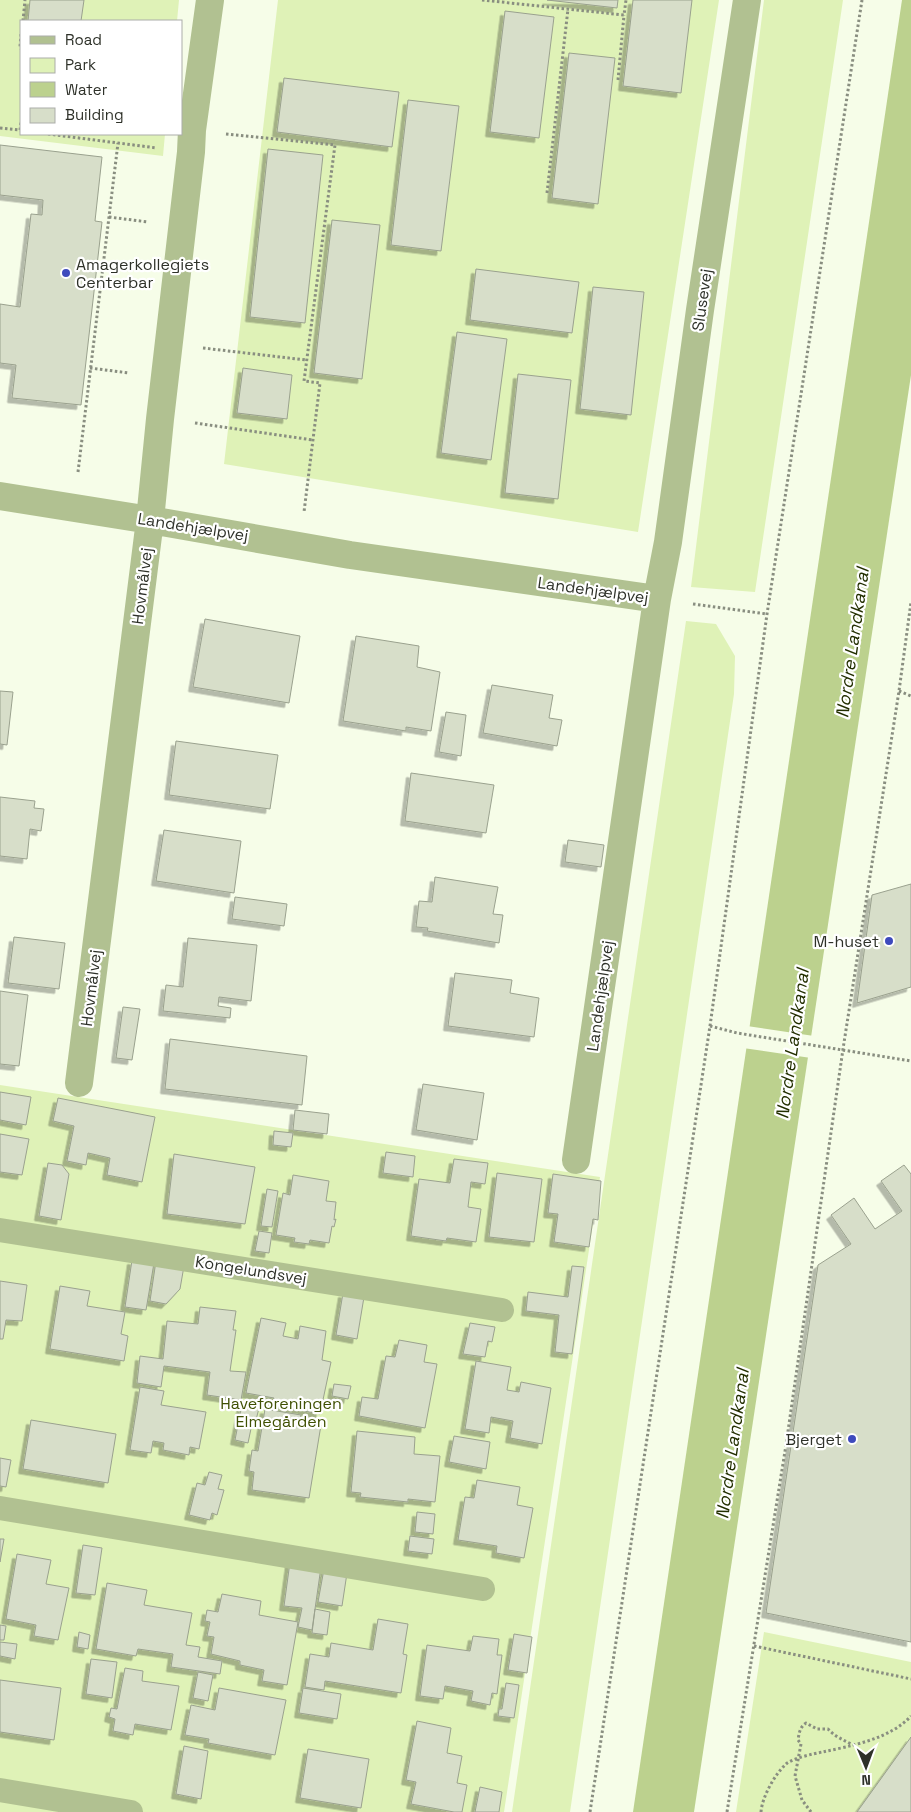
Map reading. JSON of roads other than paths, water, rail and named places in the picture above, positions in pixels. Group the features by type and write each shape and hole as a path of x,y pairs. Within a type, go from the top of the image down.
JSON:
{"street":[{"name":"Hovmålvej","path":"79,1083 150,520 191,141 210,0"},
{"name":"Slusevej","path":"657,599 668,542 746,0"},
{"name":"Landehjælpvej","path":"0,496 300,545 350,555 657,599 576,1160"}],"lane":[{"name":"Kongelundsvej","path":"0,1230 502,1310"},
{"path":"0,1508 483,1589"},
{"path":"0,1790 132,1812"}],"water":[{"name":"Nordre Landkanal","path":"902,0 911,0 911,375 694,1812 633,1812"}],"place":[{"name":"Amagerkollegiets Centerbar","path":"66,273"},
{"name":"M-huset","path":"889,941"},
{"name":"Bjerget","path":"852,1439"}],"park label":[{"name":"Haveforeningen Elmegården","path":"281,1412"}]}
